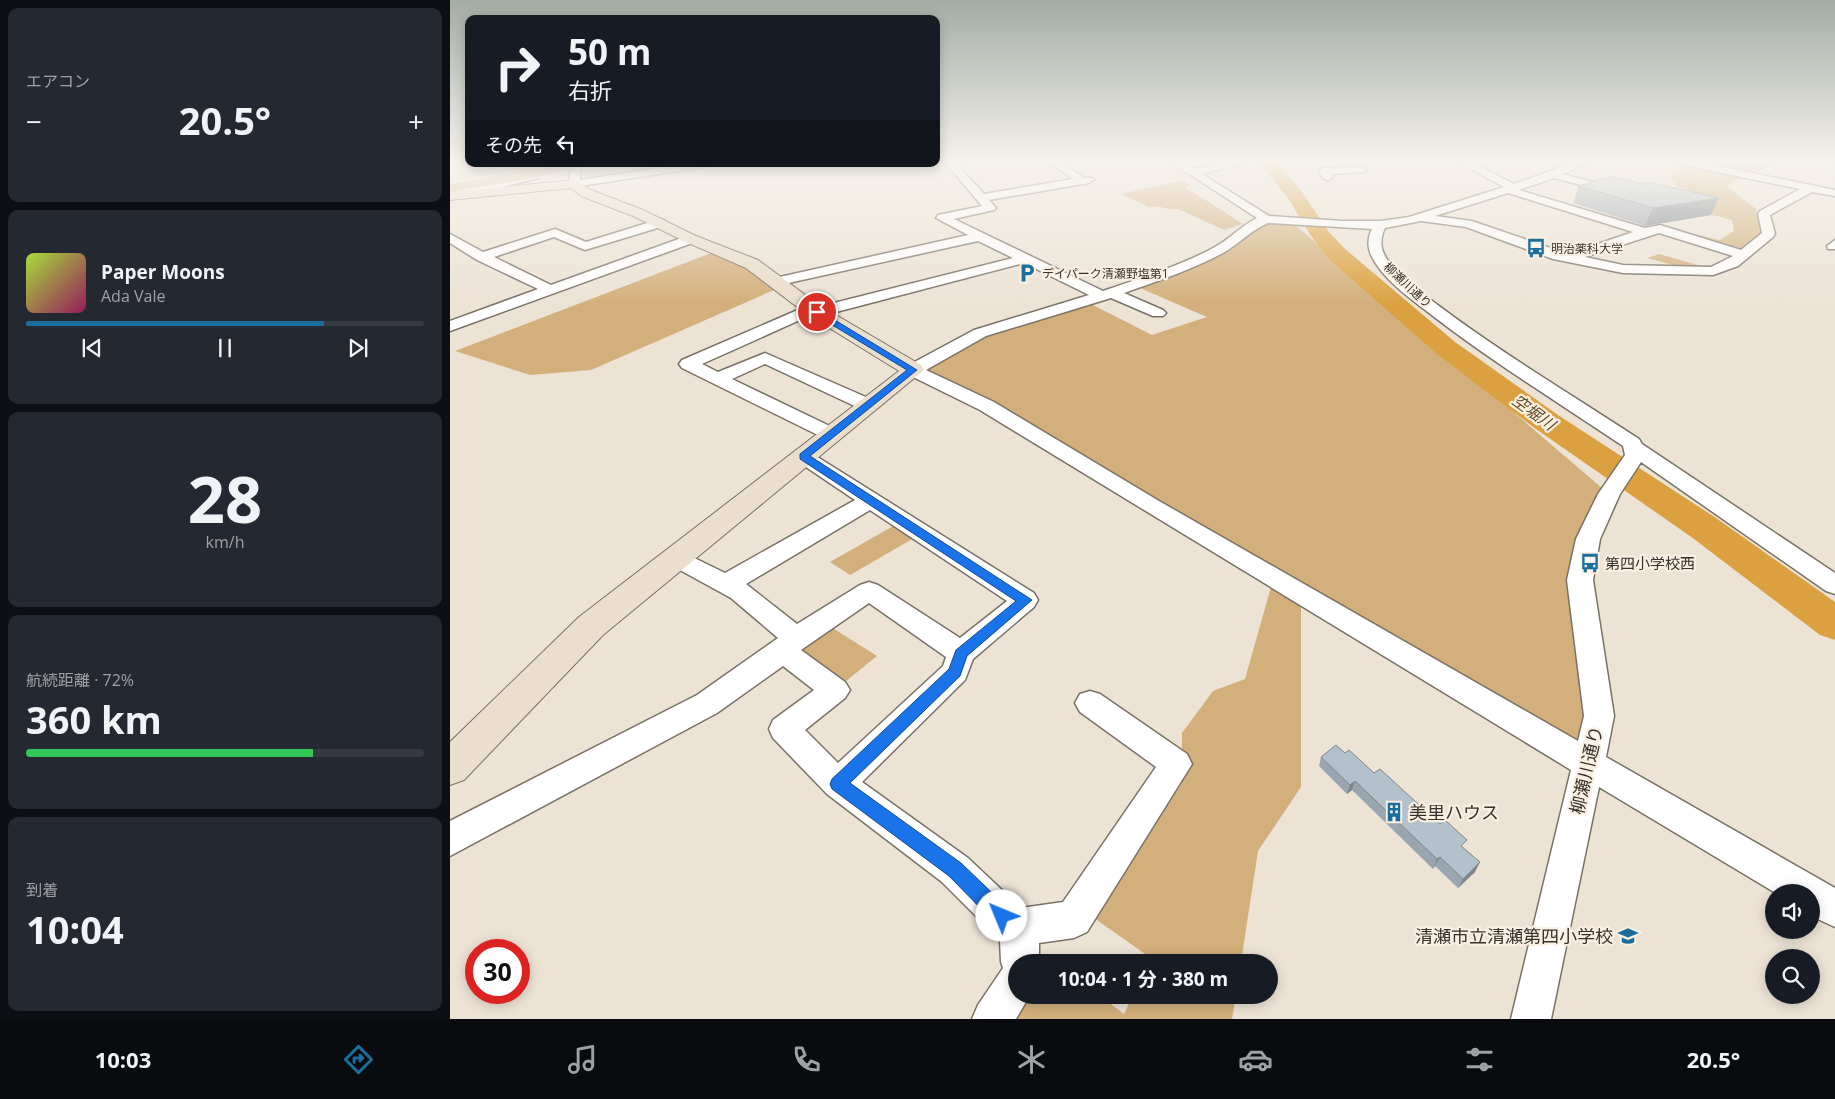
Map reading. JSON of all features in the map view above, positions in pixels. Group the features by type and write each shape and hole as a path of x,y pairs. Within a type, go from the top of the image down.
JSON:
{"street":[{"path":"626,210 752,264 815,311 913,370 987,406 1587,764 1793,884"},
{"path":"983,210 942,218 1025,259 1107,294 1158,313"},
{"path":"1251,210 1266,219"},
{"path":"450,768 591,626 913,370 980,333 1107,294 1189,265 1219,250 1239,238 1250,226 1266,219 1342,225 1382,225 1419,218 1446,210"},
{"path":"1575,210 1644,232"},
{"path":"1419,218 1477,227 1535,249 1623,269 1713,270 1733,262 1744,255 1769,234 1764,214 1772,210"},
{"path":"482,257 555,233 585,246 660,224"},
{"name":"柳瀬川通り","path":"1382,225 1378,228 1375,242 1378,256 1421,299 1468,336 1624,437 1632,443 1635,451 1835,585"},
{"path":"1569,258 1644,232 1660,230 1744,255"},
{"path":"776,282 978,237"},
{"path":"450,238 482,257 551,290"},
{"path":"450,326 691,239"},
{"path":"450,254 469,248"},
{"path":"831,434 688,364 815,311 1025,259"},
{"path":"717,379 765,358 868,405"},
{"name":"柳瀬川通り","path":"1531,1019 1599,716 1580,580 1588,539 1609,494 1635,451"},
{"path":"804,456 870,501 1025,600 961,653 955,672 838,784"},
{"path":"726,584 870,501"},
{"path":"678,558 740,592 835,690 784,729 838,784 955,870 1020,933 1020,954"},
{"path":"450,839 707,704 790,644 869,591 961,653"},
{"path":"1014,928 1074,919 1176,764 1090,703"},
{"path":"1820,900 1835,909"},
{"path":"992,1019 1008,994"}],"shaded area":[{"path":"1179,210 1220,210 1243,224 1224,230"},
{"path":"1694,210 1756,210 1761,233 1741,251 1671,231 1676,230 1720,240 1734,231 1732,220"},
{"path":"1257,222 1294,224 1609,494 1588,539 1587,764 913,370 980,333 1085,301 1152,335 1207,317 1133,285 1182,268"},
{"path":"719,250 781,287 591,370 530,375 455,351"},
{"path":"1659,254 1701,266 1676,266 1648,258"},
{"path":"902,521 921,534 850,575 830,562"},
{"path":"1271,587 1301,606 1301,787 1258,851 1242,954 1145,954 1094,918 1182,783 1182,733 1213,691 1245,679"},
{"path":"823,622 877,656 835,690 783,651"},
{"path":"1018,1004 1111,1004 1124,1014 1129,1004 1234,1004 1232,1019 1009,1019"}],"building":[{"name":"美里ハウス","path":"1336,745 1345,753 1349,750 1374,773 1380,769 1440,824 1445,820 1467,840 1461,846 1480,862 1463,879 1440,857 1437,859 1355,781 1350,785 1321,757"}],"waterway":[{"name":"空堀川","path":"1304,210 1321,236 1336,253 1446,348 1547,422 1703,527 1835,624"}],"place":[{"name":"明治薬科大学","path":"1536,248"},
{"name":"デイパーク清瀬野塩第1","path":"1027,273"},
{"name":"第四小学校西","path":"1590,563"},
{"name":"美里ハウス","path":"1394,812"},
{"name":"清瀬市立清瀬第四小学校","path":"1628,936"}],"route":[{"path":"817,312 913,370 804,456 870,501 1025,600 961,653 955,672 838,784 955,870 1002,916"}]}
